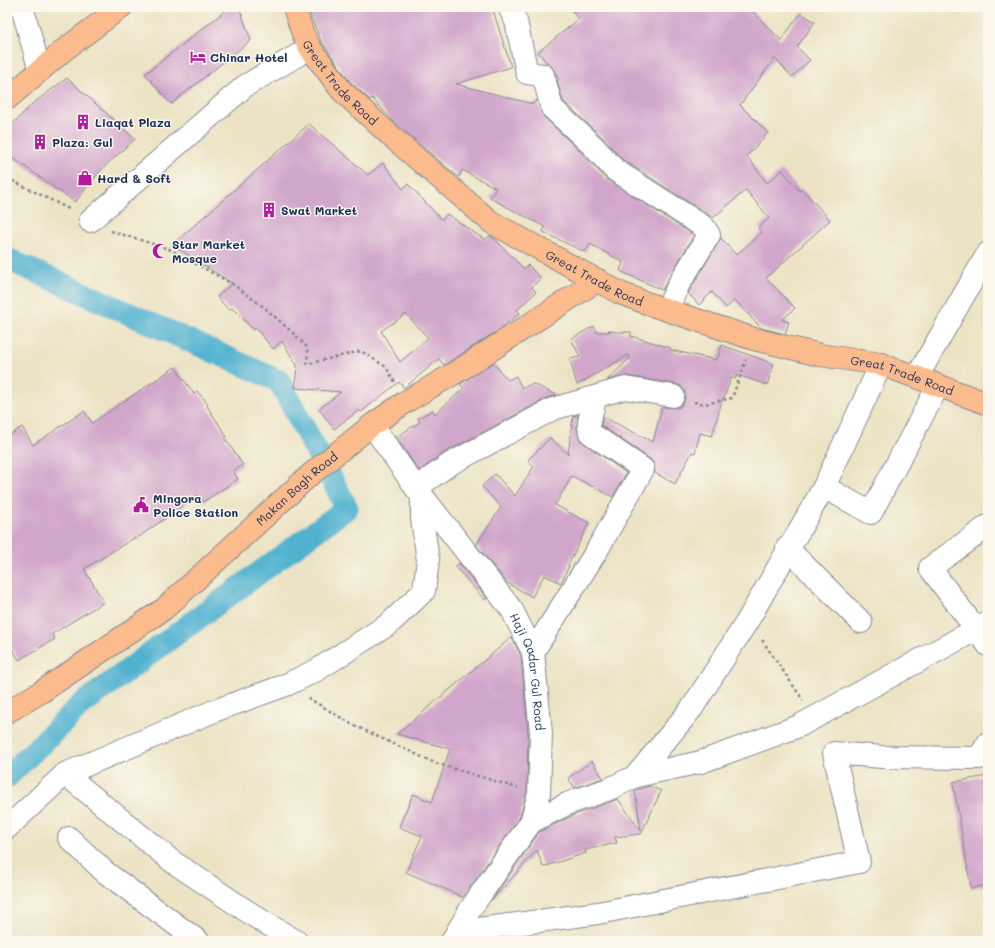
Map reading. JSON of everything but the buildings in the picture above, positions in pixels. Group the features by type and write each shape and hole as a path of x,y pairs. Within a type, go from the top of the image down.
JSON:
{"main road":[{"path":"7,99 64,50 121,7"},
{"name":"Great Trade Road","path":"294,7 302,34 310,48 342,91 393,138 491,222 620,293 754,339 820,355 881,364 988,404"},
{"name":"Makan Bagh Road","path":"7,712 41,692 164,609 311,474 372,426 406,402 460,370 598,280"}],"street":[{"path":"22,7 40,71"},
{"path":"509,7 516,21 527,74 543,75 552,108 593,146 615,170 704,227 709,235 667,309"},
{"path":"90,221 245,86 310,48"},
{"path":"918,377 980,280 988,252"},
{"path":"636,776 692,708 748,620 787,548 824,487 881,364"},
{"path":"824,487 872,512 938,386"},
{"path":"7,828 65,774 214,711 286,685 317,670 389,624 424,591 428,560 419,491 450,464 553,409 625,388 674,396"},
{"path":"533,652 596,552 643,470 590,433 588,422 594,407 595,397"},
{"name":"Haji Qadar Gul Road","path":"372,426 419,491 512,610 533,652 541,733 539,794 531,822 471,908 455,937"},
{"path":"531,822 569,803 608,789 636,776 701,762 799,726 984,633 930,568 988,526"},
{"path":"787,548 862,622"},
{"path":"455,937 598,913 859,862 834,753 882,757 979,758 988,743"},
{"path":"65,774 173,862 262,921 296,941"},
{"path":"69,838 105,872 198,941"}],"path":[{"path":"7,178 108,230 169,249 234,285 294,334 308,348 307,364 360,351 386,367 406,402"},
{"path":"674,396 705,404 732,398 754,339"},
{"path":"748,620 815,717"},
{"path":"286,685 355,726 435,763 539,794"}],"waterway":[{"path":"7,259 279,381 347,508 82,704 7,777"}],"place":[{"name":"Chinar Hotel","path":"198,57"},
{"name":"Liaqat Plaza","path":"83,122"},
{"name":"Plaza: Gul","path":"40,142"},
{"name":"Hard & Soft","path":"85,178"},
{"name":"Swat Market","path":"269,210"},
{"name":"Star Market Mosque","path":"160,251"},
{"name":"Mingora Police Station","path":"141,505"}]}
